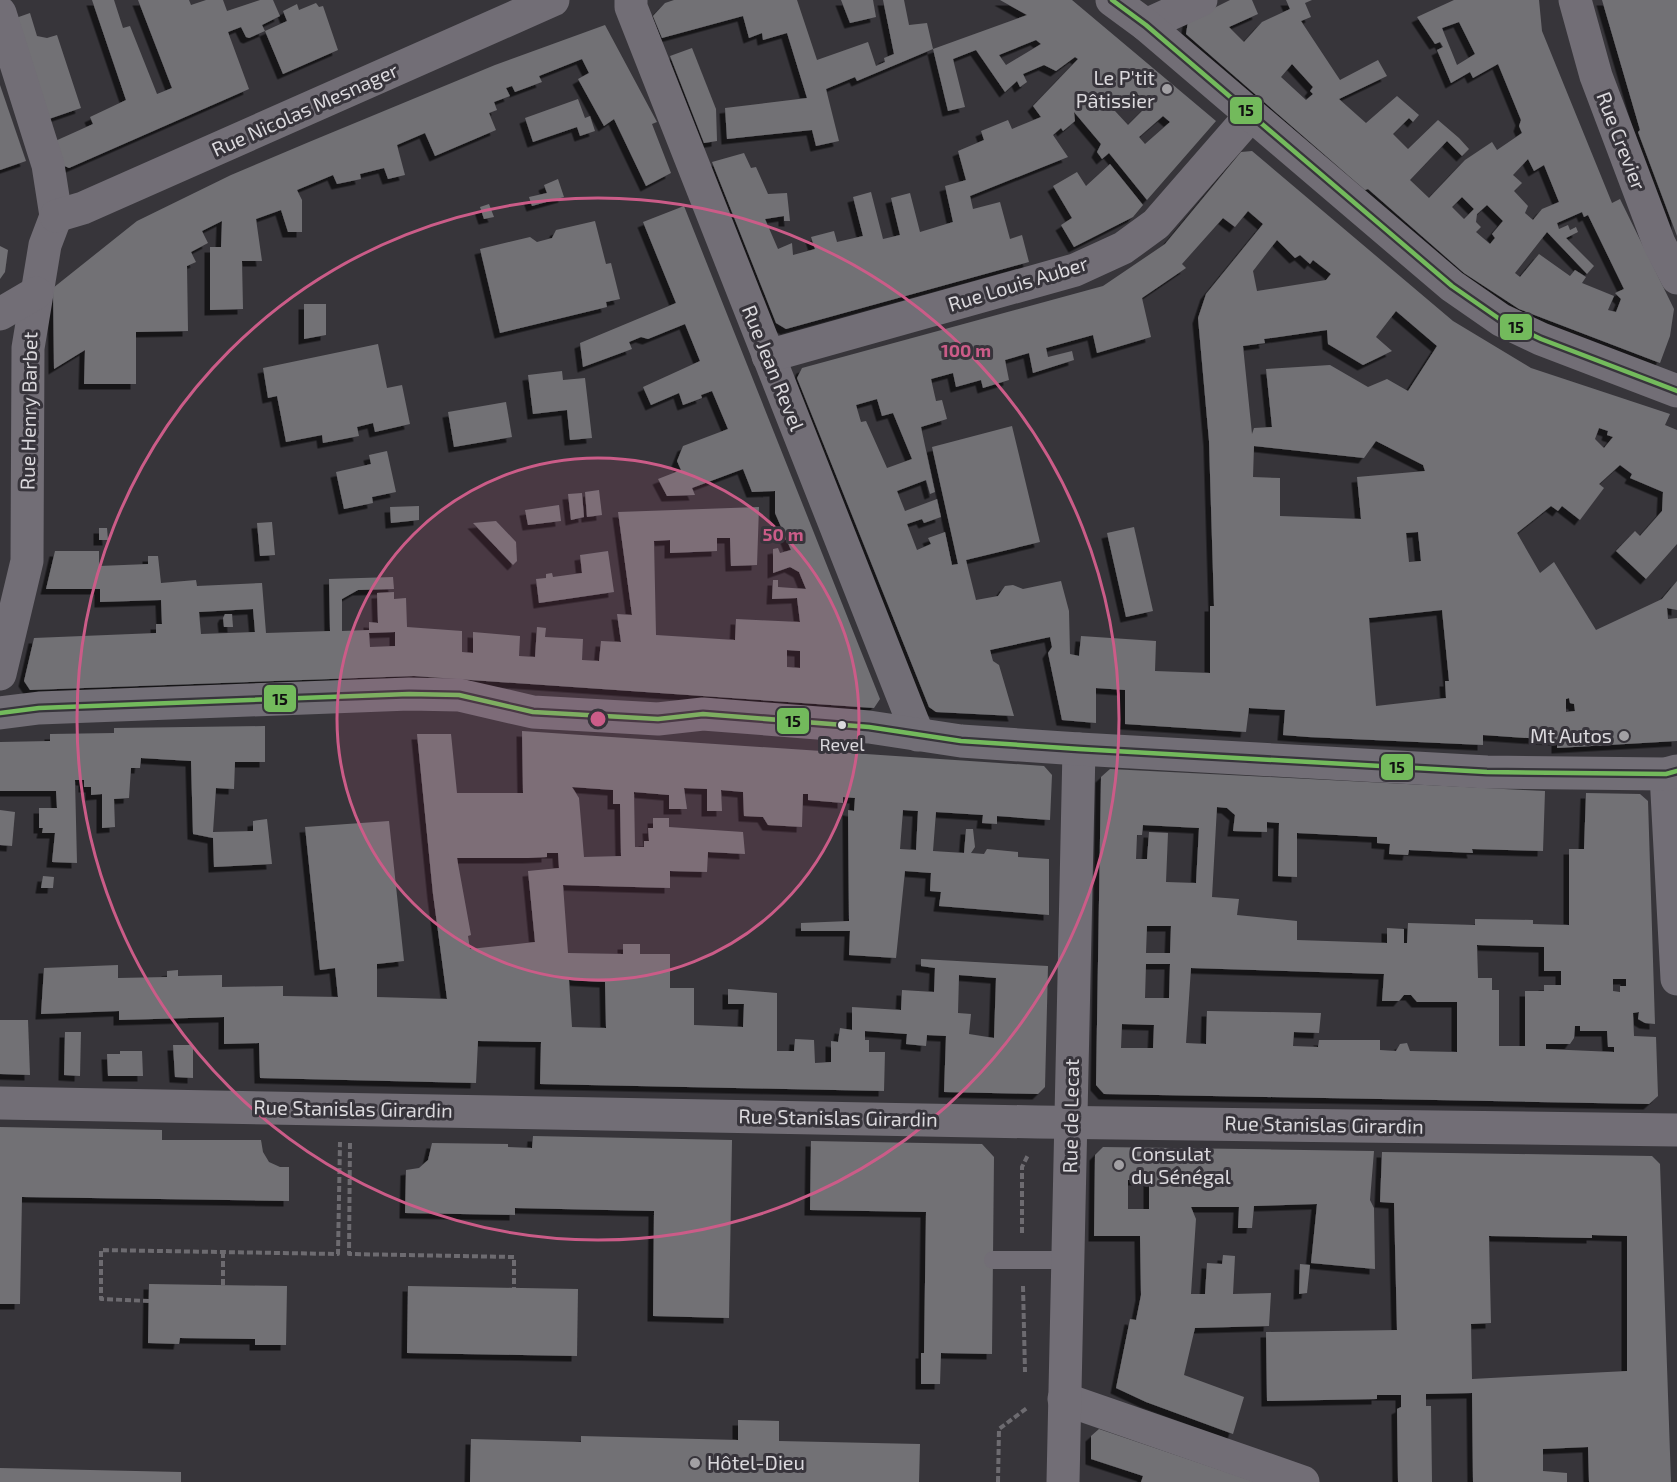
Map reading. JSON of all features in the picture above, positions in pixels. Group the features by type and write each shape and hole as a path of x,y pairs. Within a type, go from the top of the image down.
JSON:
{"street":[{"name":"Rue Nicolas Mesnager","path":"57,216 83,208 553,0"},
{"name":"Rue Jean Revel","path":"631,0 631,7 918,735"},
{"path":"1112,0 1146,25 1452,286 1501,320 1541,339 1677,391"},
{"path":"1146,25 1200,0"},
{"name":"Rue Crevier","path":"1575,0 1596,76 1659,243 1677,278"},
{"path":"0,13 9,69 48,165 57,216"},
{"name":"Rue Louis Auber","path":"768,356 1075,270 1123,248 1156,224 1250,116"},
{"name":"Rue Henry Barbet","path":"0,674 27,561 28,348 45,245 57,216"},
{"path":"0,314 36,293"},
{"path":"0,713 39,708 409,694 459,695 533,712 658,719 704,714 869,727 961,741 1079,749 1487,772 1671,772 1677,979"},
{"name":"Rue de Lecat","path":"1063,1482 1079,749"},
{"name":"Rue Stanislas Girardin","path":"0,1102 1677,1130"},
{"path":"1064,1399 1303,1482"}],"lane":[{"path":"993,1260 1068,1260"}],"path":[{"path":"149,1301 101,1299 101,1250 338,1254 345,1109"},
{"path":"345,1109 349,1254 514,1257 514,1288"},
{"path":"223,1252 223,1285"},
{"path":"998,1482 999,1429 1027,1408"}],"building":[{"path":"92,0 114,0 123,28 130,26 157,94 172,88 138,0 189,0 191,5 206,0 223,0 227,11 260,0 273,0 280,16 262,25 265,31 249,38 246,37 241,27 228,32 249,89 69,168 60,164 53,142 93,124 90,117 126,100"},
{"path":"674,0 797,0 817,60 868,42 876,66 885,62 884,58 894,54 883,0 904,0 909,25 927,23 933,49 857,81 855,77 826,89 839,141 816,146 812,130 727,139 725,108 807,98 787,33 763,40 762,33 749,38 743,16 662,38 653,16 665,3"},
{"path":"841,0 873,0 876,17 850,23"},
{"path":"1000,0 1072,0 1216,121 1147,200 1109,153 1102,159 1097,152 1101,144 1074,112 1075,121 1063,131 1061,128 1053,135 1068,157 970,196 973,209 1000,202 1010,239 1022,235 1029,262 786,329 776,323 712,162 744,153 751,168 756,167 768,194 787,193 790,221 784,221 784,216 765,219 778,249 792,243 793,255 815,249 811,237 834,231 837,242 863,236 853,197 871,192 883,239 900,235 891,198 910,193 920,232 953,222 945,186 966,180 958,151 984,140 981,131 1008,120 1012,129 1041,117 1033,106 1078,59 1075,57 1056,71 1044,65 1023,74 1027,82 1020,87 1017,81 1005,92 976,50 953,59 965,107 948,111 933,49 1027,15","holes":["1036,40 1041,44 1006,65 999,55","1135,92 1149,104 1128,125 1115,111","1163,116 1170,122 1145,144 1139,137"]},
{"path":"1230,0 1252,0 1258,14 1229,27 1244,42 1262,22 1290,9 1286,0 1312,0 1305,3 1311,17 1301,21 1340,80 1378,60 1387,76 1339,99 1366,123 1397,96 1419,115 1413,122 1409,118 1393,134 1408,149 1438,120 1469,149 1462,156 1447,141 1410,180 1429,198 1465,160 1492,142 1497,150 1522,133 1519,126 1521,120 1498,64 1473,78 1470,72 1451,83 1437,50 1443,47 1440,42 1435,44 1417,17 1454,0 1539,0 1542,31 1612,203 1620,199 1674,309 1670,336 1660,363 1519,309 1464,273 1186,34 1188,21","holes":["1459,22 1475,54 1457,65 1442,28","1292,64 1313,87 1310,91 1313,94 1306,100 1281,77","1528,159 1534,171 1544,165 1559,202 1542,209 1533,220 1525,213 1528,206 1514,191 1522,183 1513,175","1462,197 1474,209 1464,219 1452,207","1487,205 1503,221 1492,234 1495,238 1490,244 1476,232 1481,227 1476,222 1477,214","1582,212 1584,217 1588,215 1624,289 1615,293 1621,299 1616,312 1608,310 1614,296 1582,283 1586,277 1575,270 1570,276 1539,254 1520,277 1515,273 1547,232 1587,274 1594,266 1566,238 1578,232 1576,227 1570,230 1568,225 1559,229 1557,223"]},
{"path":"1602,0 1677,0 1677,236 1638,132 1640,130"},
{"path":"316,3 319,7 323,6 338,50 283,74 265,31 287,21 283,11 297,4 299,10"},
{"path":"30,13 37,36 47,38 57,35 81,108 46,120 13,19"},
{"path":"605,25 657,122 652,124 671,173 646,186 614,119 604,126 578,79 589,73 582,59 539,76 542,82 515,92 512,86 506,88 510,96 494,102 497,110 489,113 496,130 435,156 425,133 397,145 405,175 388,179 384,168 360,174 361,179 337,184 333,175 297,190 302,200 302,232 288,232 281,210 256,219 262,261 242,261 243,309 210,310 210,247 221,247 222,221 202,231 208,243 191,252 196,262 187,266 188,331 136,332 136,384 84,384 85,350 54,369 53,288 137,221 231,175 309,142 495,65"},
{"path":"692,48 716,109 717,141 704,143 670,56"},
{"path":"0,85 26,161 0,170"},
{"path":"578,99 585,118 590,116 595,131 580,136 577,127 533,142 525,118"},
{"path":"1252,151 1453,321 1531,368 1670,414 1665,425 1677,430 1677,544 1646,579 1616,551 1635,531 1640,536 1662,511 1663,492 1630,478 1632,474 1620,465 1599,484 1604,488 1580,520 1562,506 1558,511 1551,506 1517,533 1540,573 1554,562 1596,630 1662,599 1677,581 1677,610 1667,608 1668,619 1677,618 1677,741 1557,748 1557,740 1483,735 1483,745 1308,737 1283,735 1285,710 1249,708 1246,732 1125,724 1125,690 1096,688 1096,723 1062,720 1048,653 1052,647 1050,637 990,650 993,661 999,665 1014,716 936,712 929,707 797,378 802,368 1103,286 1165,244 1241,152","holes":["1248,211 1263,224 1206,294 1198,318 1209,441 1214,606 1210,606 1210,673 1155,671 1156,641 1081,636 1079,656 1070,654 1069,611 1061,581 1023,589 1013,585 1005,586 998,596 976,600 966,560 1040,542 1012,426 932,447 958,564 952,565 945,532 928,538 931,544 917,550 907,524 922,519 924,523 941,517 937,499 905,511 897,491 926,480 930,494 935,492 921,427 947,419 942,400 936,401 931,379 953,373 956,387 981,380 983,388 1009,380 1005,360 1029,353 1033,373 1074,360 1072,351 1048,357 1046,348 1093,335 1097,353 1151,337 1142,298 1186,268 1182,264 1223,218 1235,227","1277,240 1295,258 1300,255 1310,264 1313,260 1331,274 1326,280 1257,291 1253,271","1396,311 1437,346 1408,391 1387,379 1368,387 1330,365 1266,369 1272,427 1254,428 1252,434 1243,346 1265,343 1264,339 1327,330 1328,344 1363,365 1392,351 1376,337","877,399 882,416 893,413 912,459 887,468 866,421 861,422 856,405","1599,428 1608,431 1607,435 1613,437 1604,448 1595,439","1376,441 1423,465 1425,471 1357,477 1361,519 1280,516 1280,478 1253,477 1254,446 1364,458","1418,532 1421,561 1409,562 1406,533","1442,610 1449,681 1445,681 1446,698 1376,706 1369,618","1569,698 1570,703 1574,704 1575,711 1566,712 1566,699"]},
{"path":"1110,164 1143,205 1133,217 1074,247 1061,225 1072,218 1053,186 1077,172 1086,186"},
{"path":"558,179 564,197 532,206 529,197 547,193 544,185"},
{"path":"489,204 494,217 484,219 480,207"},
{"path":"684,206 880,699 874,708 414,676 30,690 24,681 34,638 156,633 156,624 162,624 161,600 100,602 100,589 46,589 55,551 99,551 99,566 148,564 148,556 158,556 161,583 196,580 197,586 262,583 266,633 330,631 329,579 393,577 394,589 358,590 342,599 342,631 369,630 369,622 378,623 377,593 394,592 394,599 406,598 407,627 462,631 462,652 473,653 473,632 520,636 519,656 535,657 537,627 546,628 545,637 583,639 582,660 599,661 601,641 621,642 617,614 632,615 618,512 759,507 757,565 731,566 730,538 717,538 717,551 670,553 670,540 654,541 656,635 735,640 736,619 800,622 797,598 772,599 773,580 778,580 778,587 806,589 799,572 790,567 773,573 773,549 778,548 780,553 791,550 775,513 775,491 752,492 743,469 692,488 695,495 667,496 658,479 681,470 677,461 683,446 728,429 712,391 701,395 702,398 683,405 679,393 651,405 643,387 700,361 685,324 648,339 641,337 629,342 632,349 583,367 580,343 676,303 643,222","holes":["253,609 255,632 201,634 199,612","395,632 395,646 370,647 369,633","787,650 800,651 800,668 787,667"]},
{"path":"595,221 606,264 611,263 620,299 606,302 607,307 500,333 480,249 530,237 537,242 552,238 556,230"},
{"path":"0,246 8,250 5,272 0,279"},
{"path":"304,304 326,304 326,335 304,339"},
{"path":"378,344 387,388 402,385 410,424 375,432 373,423 357,427 359,436 323,443 322,435 286,442 277,396 268,398 263,368"},
{"path":"562,371 563,380 585,378 592,438 570,440 567,410 533,414 528,375"},
{"path":"506,402 512,437 454,447 448,412"},
{"path":"387,451 396,492 372,497 373,503 344,509 336,472 371,464 369,455"},
{"path":"599,490 602,515 587,517 585,492"},
{"path":"582,493 584,517 571,520 568,494"},
{"path":"559,505 561,521 528,525 525,510"},
{"path":"419,506 419,520 391,523 390,507"},
{"path":"496,521 516,542 517,561 513,565 473,523"},
{"path":"272,522 275,555 260,556 257,523"},
{"path":"1134,527 1153,611 1126,617 1107,533"},
{"path":"99,528 107,528 108,540 99,540"},
{"path":"608,551 614,592 539,603 536,579 546,578 546,574 552,573 553,577 582,573 580,555"},
{"path":"225,614 232,614 233,627 224,627"},
{"path":"265,726 265,762 235,762 234,789 216,788 213,832 253,831 253,821 267,819 272,864 214,867 213,838 193,834 191,761 141,758 140,768 131,768 129,798 114,799 115,827 102,828 102,794 91,795 91,787 84,787 84,780 75,780 77,863 52,862 55,833 42,833 43,828 39,828 39,808 57,808 56,791 0,791 0,742 50,741 50,734 114,733 114,728"},
{"path":"522,731 1044,766 1052,775 1050,820 997,816 997,824 982,823 983,815 936,812 933,851 964,853 966,829 973,829 975,847 971,853 984,854 987,849 1018,852 1018,857 1049,859 1049,915 939,906 941,892 930,891 931,873 905,871 896,958 849,955 850,931 801,931 801,923 849,921 848,810 854,811 855,798 843,797 843,803 808,800 808,794 803,794 802,827 768,825 763,817 744,816 743,792 721,790 722,811 707,811 707,789 684,788 687,809 669,809 669,795 634,792 635,847 644,847 644,841 649,841 648,828 653,828 653,818 669,818 669,827 743,832 745,854 708,852 707,872 670,871 670,888 563,885 568,953 623,954 623,944 640,944 640,954 670,954 670,988 694,988 694,1025 743,1027 744,1004 728,1004 728,989 777,993 777,1051 794,1051 795,1039 814,1040 815,1063 831,1062 831,1041 838,1042 840,1028 852,1030 852,1007 901,1010 902,990 934,992 935,968 921,966 921,959 1048,966 1045,1087 1038,1094 944,1092 946,1036 927,1035 926,1046 906,1044 907,1034 865,1031 865,1040 869,1040 869,1052 885,1052 884,1091 540,1084 541,1042 478,1041 476,1083 260,1078 259,1043 224,1044 224,1017 119,1020 119,1011 41,1014 44,968 118,965 118,978 167,977 167,971 178,970 178,976 222,975 222,987 283,986 283,996 338,997 335,968 320,970 305,827 389,821 404,961 377,964 377,997 447,999 433,894 417,734 451,734 457,793 523,793","holes":["572,787 613,790 613,804 620,804 621,856 584,857 579,798","903,810 918,811 916,850 900,849","547,853 558,853 559,868 528,871 535,942 470,949 468,936 471,935 457,858 547,857","959,975 996,978 994,1038 969,1034 971,1014 958,1013","569,980 605,982 606,1028 572,1027"]},
{"path":"1110,769 1545,791 1543,851 1472,849 1473,853 1409,850 1408,855 1389,854 1390,844 1377,843 1377,837 1297,833 1297,877 1278,876 1279,823 1267,822 1267,832 1233,831 1235,815 1227,808 1217,807 1212,897 1239,899 1237,915 1297,921 1297,940 1387,943 1387,928 1404,929 1404,943 1407,943 1408,923 1475,925 1475,919 1533,920 1533,924 1569,925 1569,849 1584,849 1586,793 1640,794 1648,801 1655,1024 1645,1023 1638,1019 1639,1012 1633,1013 1634,1036 1656,1037 1658,1096 1649,1104 1104,1094 1096,1085 1101,777","holes":["1143,825 1199,828 1196,883 1166,882 1168,833 1149,832 1147,859 1136,859 1137,835 1142,835","1147,926 1171,926 1170,953 1146,953","1477,945 1544,947 1544,971 1561,971 1561,985 1544,985 1544,991 1525,991 1525,1046 1499,1046 1499,990 1492,990 1492,978 1478,978","1146,964 1170,964 1169,998 1145,998","1191,968 1384,974 1382,1001 1399,1001 1404,995 1411,995 1417,1002 1457,1002 1457,1052 1410,1051 1407,1043 1400,1044 1396,1051 1380,1050 1380,1040 1319,1040 1318,1047 1293,1046 1294,1032 1319,1033 1321,1013 1207,1011 1206,1044 1186,1043","1613,979 1626,979 1626,986 1620,986 1620,992 1613,991","1122,1024 1154,1025 1153,1048 1121,1048","1575,1026 1580,1026 1580,1031 1607,1031 1608,1047 1614,1047 1614,1052 1546,1049 1546,1044 1570,1044 1574,1038"]},
{"path":"0,810 15,812 12,846 0,845"},
{"path":"43,876 54,877 53,888 41,888"},
{"path":"0,1020 28,1020 30,1075 0,1074"},
{"path":"65,1032 81,1032 80,1076 64,1075"},
{"path":"173,1045 193,1045 193,1078 175,1077"},
{"path":"120,1051 142,1051 143,1076 108,1076 107,1054 120,1054"},
{"path":"0,1127 162,1130 162,1140 261,1140 263,1152 269,1162 280,1167 289,1167 289,1201 22,1197 20,1304 0,1304"},
{"path":"533,1136 732,1140 729,1318 653,1316 654,1211 515,1208 515,1215 405,1213 406,1170 419,1168 428,1160 432,1143 508,1144 508,1147 532,1148"},
{"path":"811,1141 982,1144 994,1157 992,1354 941,1353 940,1384 921,1384 921,1353 924,1353 926,1212 810,1210"},
{"path":"1103,1147 1374,1151 1370,1200 1374,1208 1375,1269 1311,1263 1317,1204 1254,1206 1252,1228 1238,1228 1239,1207 1191,1207 1196,1219 1191,1294 1205,1294 1207,1263 1222,1264 1223,1255 1235,1256 1233,1294 1271,1293 1269,1326 1195,1328 1184,1375 1244,1397 1233,1434 1146,1402 1116,1388 1130,1319 1136,1320 1141,1295 1140,1236 1094,1236 1095,1155","holes":["1128,1180 1149,1180 1149,1209 1128,1209"]},
{"path":"1382,1152 1652,1156 1660,1164 1671,1482 1589,1482 1588,1447 1543,1449 1543,1471 1567,1473 1567,1482 1473,1482 1472,1393 1426,1394 1426,1406 1431,1406 1432,1482 1398,1482 1397,1409 1401,1407 1401,1395 1377,1395 1377,1399 1267,1401 1266,1332 1397,1330 1394,1203 1380,1202","holes":["1592,1235 1627,1236 1627,1371 1472,1379 1471,1324 1491,1323 1489,1236 1592,1238"]},
{"path":"1300,1264 1310,1265 1307,1293 1299,1294"},
{"path":"149,1284 287,1286 286,1345 255,1345 255,1339 180,1338 179,1344 148,1343"},
{"path":"408,1286 578,1289 577,1356 407,1353"},
{"name":"Hôtel-Dieu","path":"738,1420 779,1421 779,1441 920,1444 919,1482 470,1482 471,1439 581,1442 581,1436 738,1440"},
{"path":"1099,1429 1255,1482 1141,1482 1143,1476 1091,1459 1091,1436"},
{"path":"0,1468 181,1472 181,1482 0,1482"}],"transit line":[{"name":"15","path":"1112,0 1146,25 1452,286 1501,320 1541,339 1677,391"},
{"name":"15","path":"0,713 39,708 409,694 459,695 533,712 658,719 703,714 869,727 961,741 1079,749 1487,772 1666,774 1677,771"}],"place":[{"name":"Le P'tit Pâtissier","path":"1167,89"},
{"name":"Revel","path":"842,725"},
{"name":"Mt Autos","path":"1624,736"},
{"name":"Consulat du Sénégal","path":"1119,1165"},
{"name":"Hôtel-Dieu","path":"695,1463"}]}
